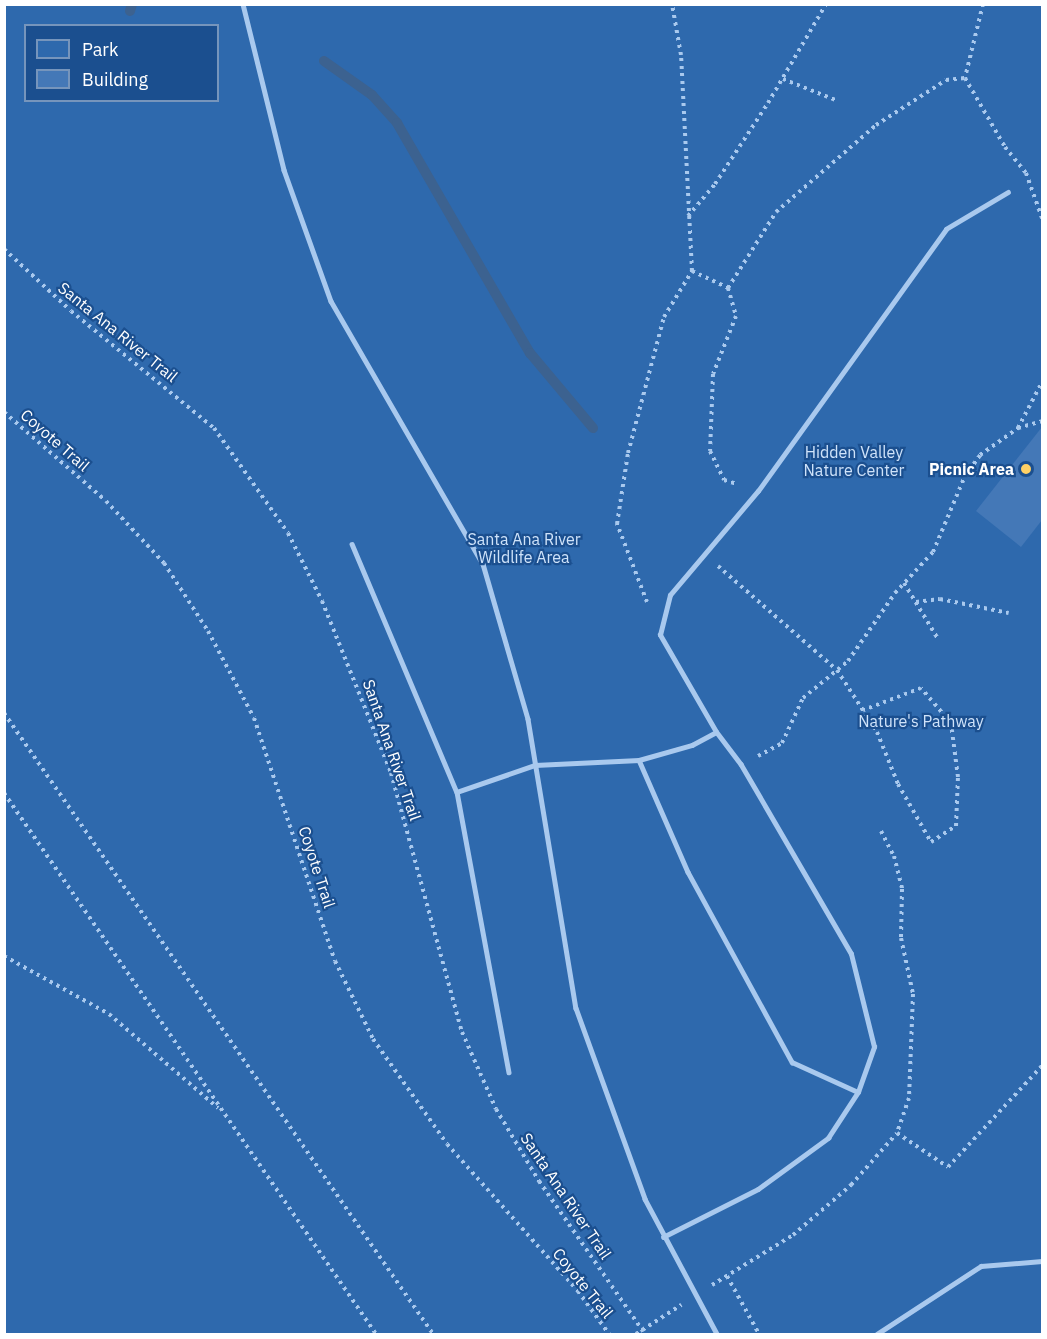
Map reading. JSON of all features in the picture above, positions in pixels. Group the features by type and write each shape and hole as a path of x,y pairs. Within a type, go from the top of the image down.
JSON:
{"lane":[{"path":"243,4 284,170 331,301 483,564 528,718 576,1008 627,1157 693,1296 717,1335"},
{"path":"663,1236 758,1189 828,1138 858,1092 874,1047 851,954 741,765 716,732 660,635 670,595 706,557 758,491 946,229 1008,192"},
{"path":"352,544 457,792 509,1072"},
{"path":"457,792 535,765 639,760 692,745 716,732"},
{"path":"639,760 688,872 792,1062 858,1092"},
{"path":"877,1335 981,1266 1042,1261"}],"path":[{"path":"660,635 617,524 628,453 664,317 692,272 687,216 681,55 672,4"},
{"path":"687,216 715,184 783,79 826,4"},
{"path":"983,4 965,78 1005,147 1026,173 1042,218"},
{"path":"728,288 785,204 876,125 946,80 965,78"},
{"path":"783,79 838,101"},
{"name":"Santa Ana River Trail","path":"4,249 72,311 214,429 288,533 322,601 391,774 462,1032 496,1109 539,1181 644,1333"},
{"path":"692,272 728,288"},
{"path":"728,288 736,316 713,374 710,451 724,480 758,491"},
{"path":"1018,428 1042,382"},
{"name":"Coyote Trail","path":"4,412 114,509 164,563 208,631 254,718 335,961 373,1039 447,1144 578,1291 609,1335"},
{"path":"741,765 782,743 803,698 837,670 904,583 933,552 965,476 980,455 1018,428 1042,421"},
{"path":"706,557 837,670 863,710 931,842 956,826 958,777 951,723 921,688 863,710"},
{"path":"904,583 938,639"},
{"path":"916,602 940,599 1009,614"},
{"path":"4,712 432,1335"},
{"path":"4,794 376,1335"},
{"path":"636,1335 644,1333 693,1296 793,1235 851,1185 897,1133 909,1098 913,994 901,938 902,889 894,856 881,831"},
{"path":"4,956 109,1014 223,1112"},
{"path":"897,1133 948,1167 1042,1066"},
{"path":"727,1276 759,1335"}],"green space":[{"name":"Santa Ana River Wildlife Area","path":"5,5 1042,5 1042,1334 5,1334"}],"building":[{"name":"Picnic Area","path":"1042,427 1042,520 1021,547 976,511"}],"waterway":[{"path":"130,11 132,4"},
{"path":"324,61 372,95 397,123 530,353 593,428"}],"place":[{"name":"Picnic Area","path":"1026,469"}],"park label":[{"name":"Hidden Valley Nature Center","path":"854,461"},
{"name":"Nature's Pathway","path":"921,721"}]}
